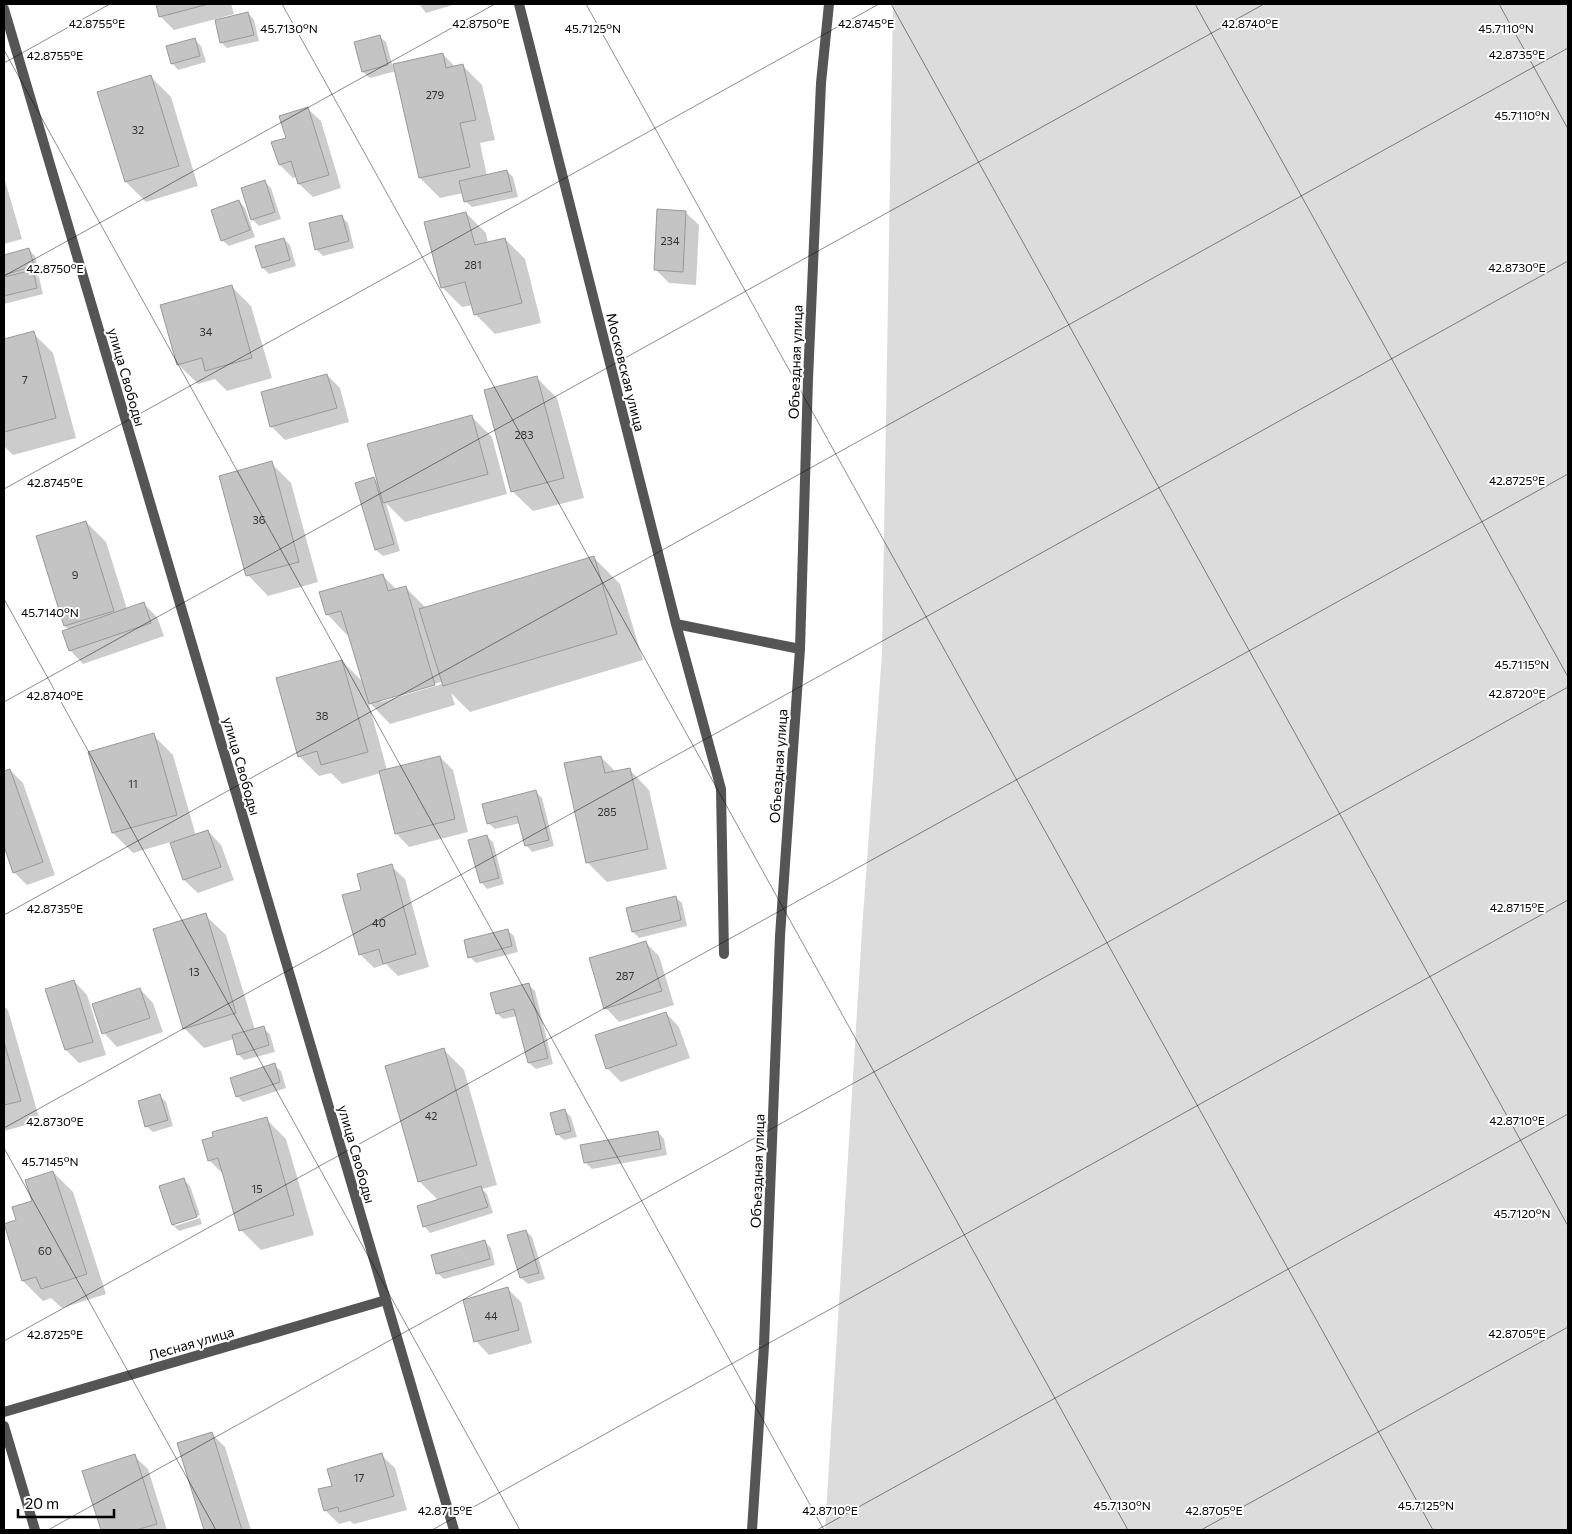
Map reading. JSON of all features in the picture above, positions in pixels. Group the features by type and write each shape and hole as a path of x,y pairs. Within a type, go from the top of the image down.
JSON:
{"street":[{"name":"Московская улица","path":"519,4 676,624 721,789 724,954"},
{"name":"Объездная улица","path":"752,1530 764,1346 780,936 800,649 820,83 829,4"},
{"name":"улица Свободы","path":"4,9 454,1530"},
{"path":"676,624 800,649"},
{"name":"Лесная улица","path":"4,1412 386,1300"},
{"path":"4,1426 36,1530"}],"shaded area":[{"path":"893,4 1568,4 1568,1530 825,1530 862,930 882,653"}],"building":[{"path":"156,4 209,4 159,17"},
{"path":"248,12 254,35 220,43 215,20"},
{"path":"380,35 388,65 362,72 354,42"},
{"path":"195,38 200,56 171,64 166,46"},
{"path":"443,53 446,68 463,64 476,120 460,123 470,167 419,178 393,64"},
{"path":"151,75 179,166 125,182 97,92"},
{"path":"308,107 329,175 298,184 291,161 279,165 271,142 286,138 279,116"},
{"path":"507,170 512,191 464,202 459,181"},
{"path":"265,180 275,212 251,220 241,188"},
{"path":"239,200 250,230 221,241 211,210"},
{"path":"657,209 686,211 683,272 654,270"},
{"path":"466,212 475,245 505,238 522,303 474,315 465,282 441,288 424,222"},
{"path":"342,215 349,241 315,250 309,223"},
{"path":"284,238 290,260 262,268 255,246"},
{"path":"29,248 34,266 4,275 4,255"},
{"path":"33,270 37,288 4,296 4,277"},
{"path":"232,285 252,358 205,371 202,358 177,365 160,305"},
{"path":"34,331 56,418 4,432 4,339"},
{"path":"327,374 337,408 270,427 261,392"},
{"path":"537,376 564,478 511,492 484,390"},
{"path":"472,415 488,474 383,503 367,444"},
{"path":"272,461 299,562 246,576 219,476"},
{"path":"374,477 394,544 375,550 355,483"},
{"path":"86,521 114,611 64,626 36,536"},
{"path":"594,556 617,634 443,686 419,609"},
{"path":"383,574 388,591 406,586 435,685 369,704 341,611 326,615 319,592"},
{"path":"144,602 151,623 69,651 62,631"},
{"path":"342,660 368,752 321,765 317,751 298,757 276,678"},
{"path":"154,733 177,815 112,833 88,752"},
{"path":"440,756 455,819 395,834 379,771"},
{"path":"601,756 605,773 630,768 648,849 586,863 564,763"},
{"path":"10,769 43,862 13,873 4,846 4,771"},
{"path":"536,790 549,840 525,846 517,816 487,824 482,804"},
{"path":"208,830 221,867 183,880 170,843"},
{"path":"487,835 499,878 480,883 468,840"},
{"path":"392,864 416,954 383,964 379,949 359,955 342,895 361,890 357,874"},
{"path":"676,896 681,920 632,932 626,908"},
{"path":"206,913 236,1013 183,1029 153,929"},
{"path":"508,929 512,946 468,958 464,940"},
{"path":"646,941 662,991 604,1009 589,958"},
{"path":"74,980 93,1042 65,1050 45,989"},
{"path":"529,983 548,1058 528,1063 514,1009 496,1014 490,993"},
{"path":"140,988 150,1018 102,1034 92,1004"},
{"path":"666,1012 677,1045 606,1069 595,1035"},
{"path":"264,1026 269,1045 237,1055 232,1035"},
{"path":"4,1042 21,1101 4,1105"},
{"path":"444,1048 477,1165 418,1182 385,1066"},
{"path":"275,1063 280,1082 236,1097 230,1078"},
{"path":"160,1094 168,1120 145,1127 138,1101"},
{"path":"565,1109 571,1131 556,1135 550,1113"},
{"path":"267,1117 294,1215 239,1231 218,1158 208,1161 202,1140 213,1137 212,1132"},
{"path":"658,1131 661,1149 584,1163 580,1145"},
{"path":"53,1171 87,1274 41,1289 36,1277 22,1281 4,1224 16,1220 12,1207 32,1201 25,1180"},
{"path":"184,1178 197,1217 172,1225 159,1186"},
{"path":"481,1186 488,1207 423,1227 417,1206"},
{"path":"526,1230 539,1273 520,1278 507,1235"},
{"path":"485,1240 490,1259 436,1274 431,1255"},
{"path":"508,1287 519,1330 474,1342 463,1300"},
{"path":"212,1432 242,1530 204,1530 177,1443"},
{"path":"382,1453 394,1496 339,1512 338,1507 324,1511 318,1489 332,1486 327,1469"},
{"path":"135,1454 157,1524 136,1530 101,1530 82,1471"}]}
